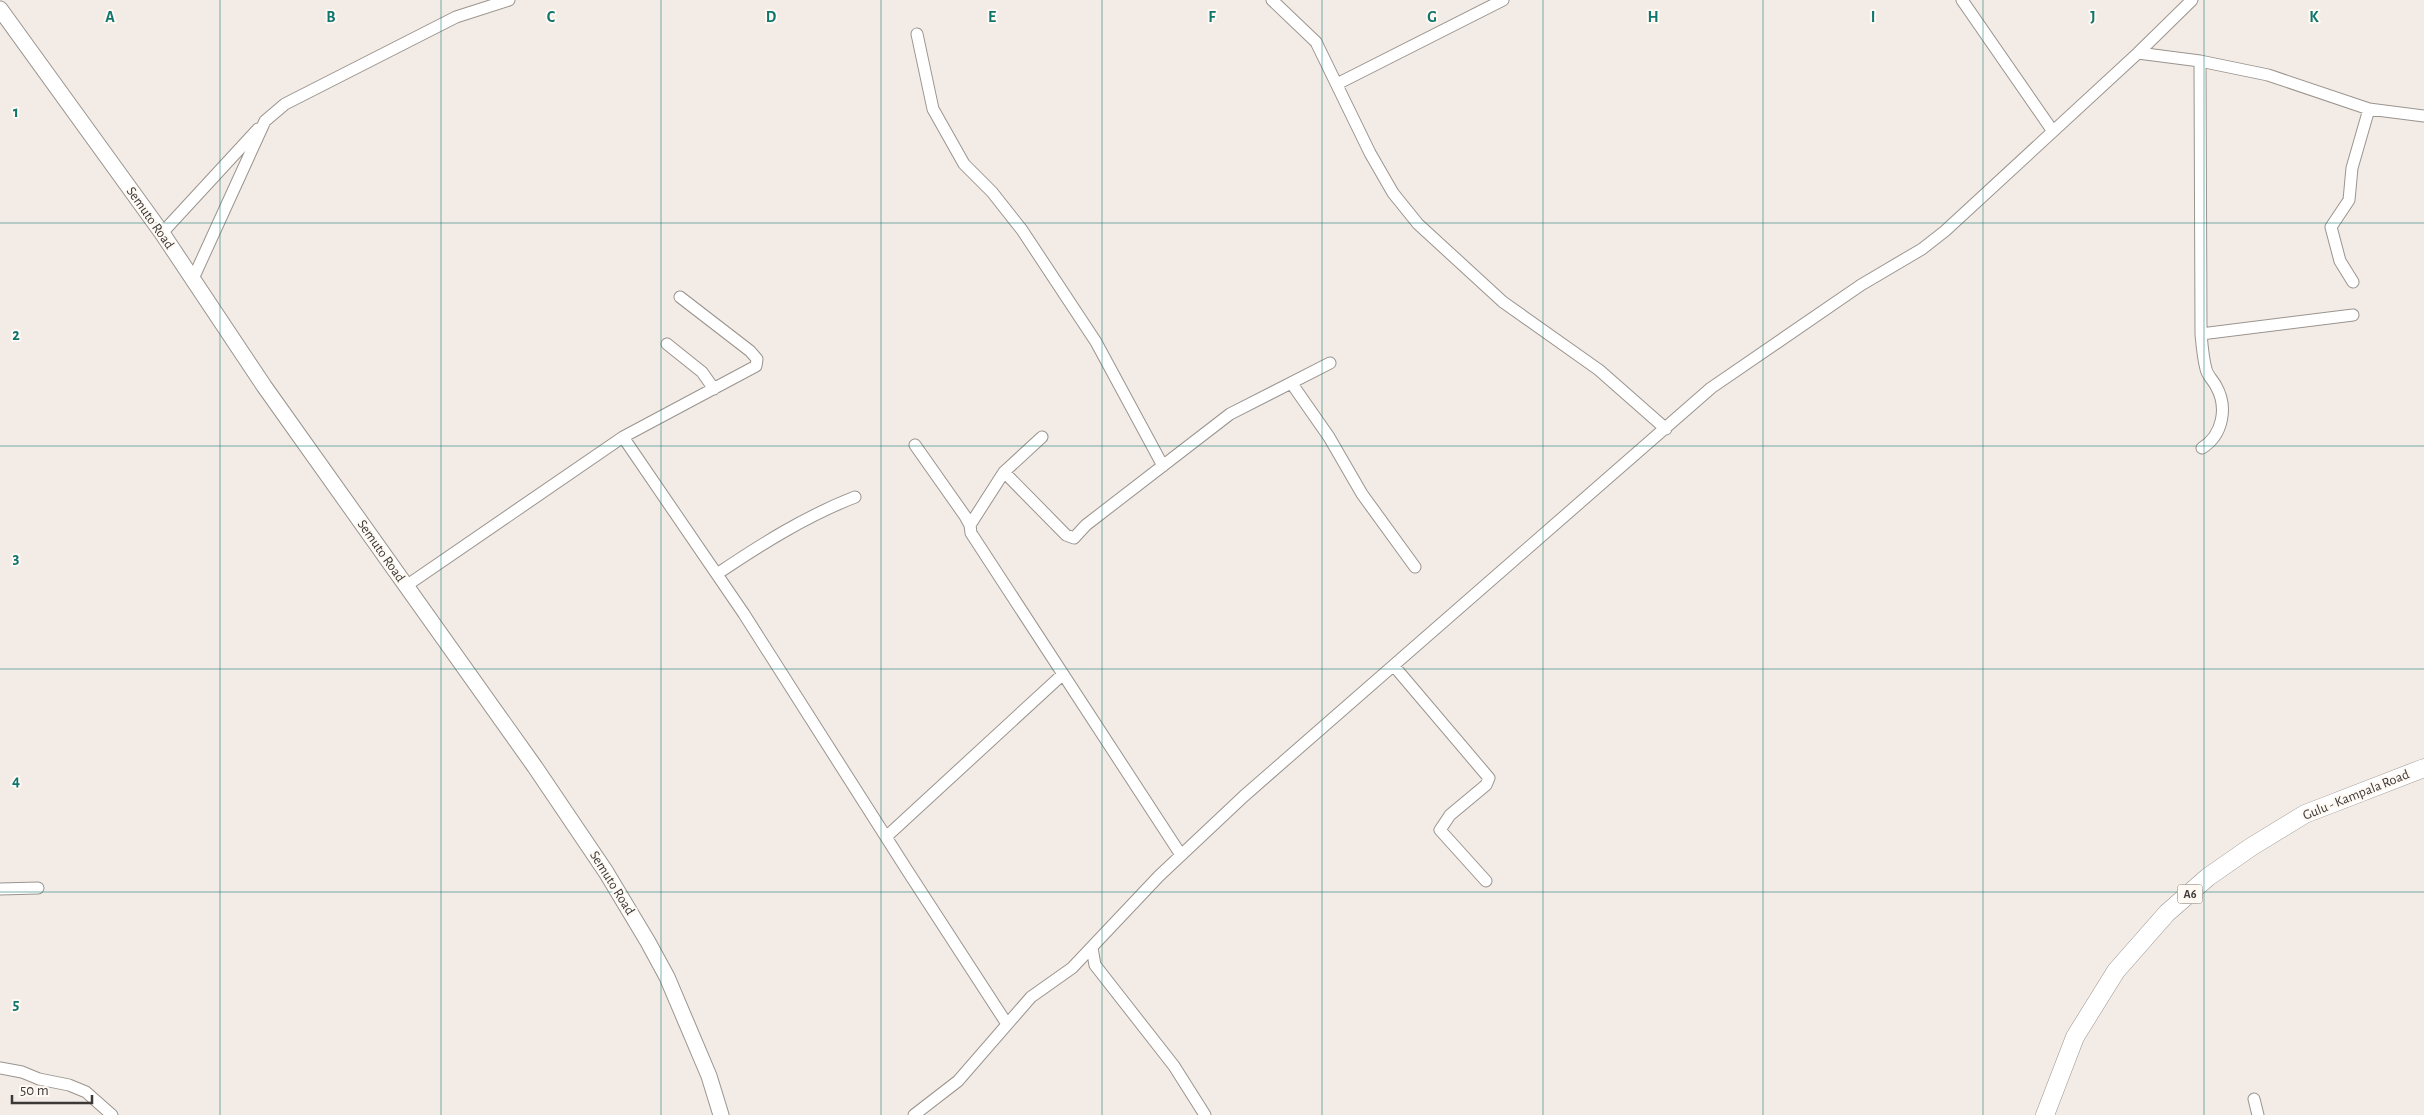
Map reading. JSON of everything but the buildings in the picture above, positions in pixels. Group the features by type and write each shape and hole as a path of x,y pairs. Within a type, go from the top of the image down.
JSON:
{"main road":[{"name":"Semuto Road","path":"0,9 162,233 192,281 264,386 535,767 606,872 667,977 709,1076 721,1115"},
{"name":"Gulu - Kampala Road","path":"2045,1115 2075,1037 2116,971 2167,913 2208,878 2251,846 2305,814 2424,768"}],"street":[{"path":"162,233 265,121 285,104 456,16 509,0"},
{"path":"1272,0 1316,42 1377,166 1393,193 1418,224 1503,302 1599,370 1666,429"},
{"path":"1337,84 1503,0"},
{"path":"1962,0 2052,130"},
{"path":"914,1115 958,1081 1031,997 1059,979 1092,948 1181,855 1244,796 1711,388 1861,284 1922,249 1945,231 2052,130 2138,53 2192,0"},
{"path":"917,34 933,109 964,164 992,192 1022,230 1096,342 1163,466"},
{"path":"2138,53 2200,61 2268,75 2369,109 2424,116"},
{"path":"2200,61 2201,334 2206,370 2217,387 2222,401 2222,417 2213,439 2202,448"},
{"path":"2353,282 2340,261 2331,227 2349,200 2356,150 2369,109"},
{"path":"192,281 265,121"},
{"path":"406,586 623,437 756,366 757,360 750,351 680,298"},
{"path":"2201,334 2353,315"},
{"path":"667,344 702,372 714,390"},
{"path":"1004,472 1066,536 1074,538 1086,526 1230,414 1330,363"},
{"path":"1292,384 1329,437 1362,494 1415,567"},
{"path":"623,437 717,574 1007,1024"},
{"path":"970,525 1004,472 1042,437"},
{"path":"915,445 970,525 971,533 1181,855"},
{"path":"717,574 751,552 835,504 855,497"},
{"path":"1394,666 1489,778 1486,785 1450,815 1440,830 1486,881"},
{"path":"886,837 1062,675"},
{"path":"0,889 38,888"},
{"path":"1092,948 1095,965 1174,1066 1205,1115"},
{"path":"0,1068 69,1085 86,1092 112,1115"},
{"path":"2254,1098 2258,1115"}]}
